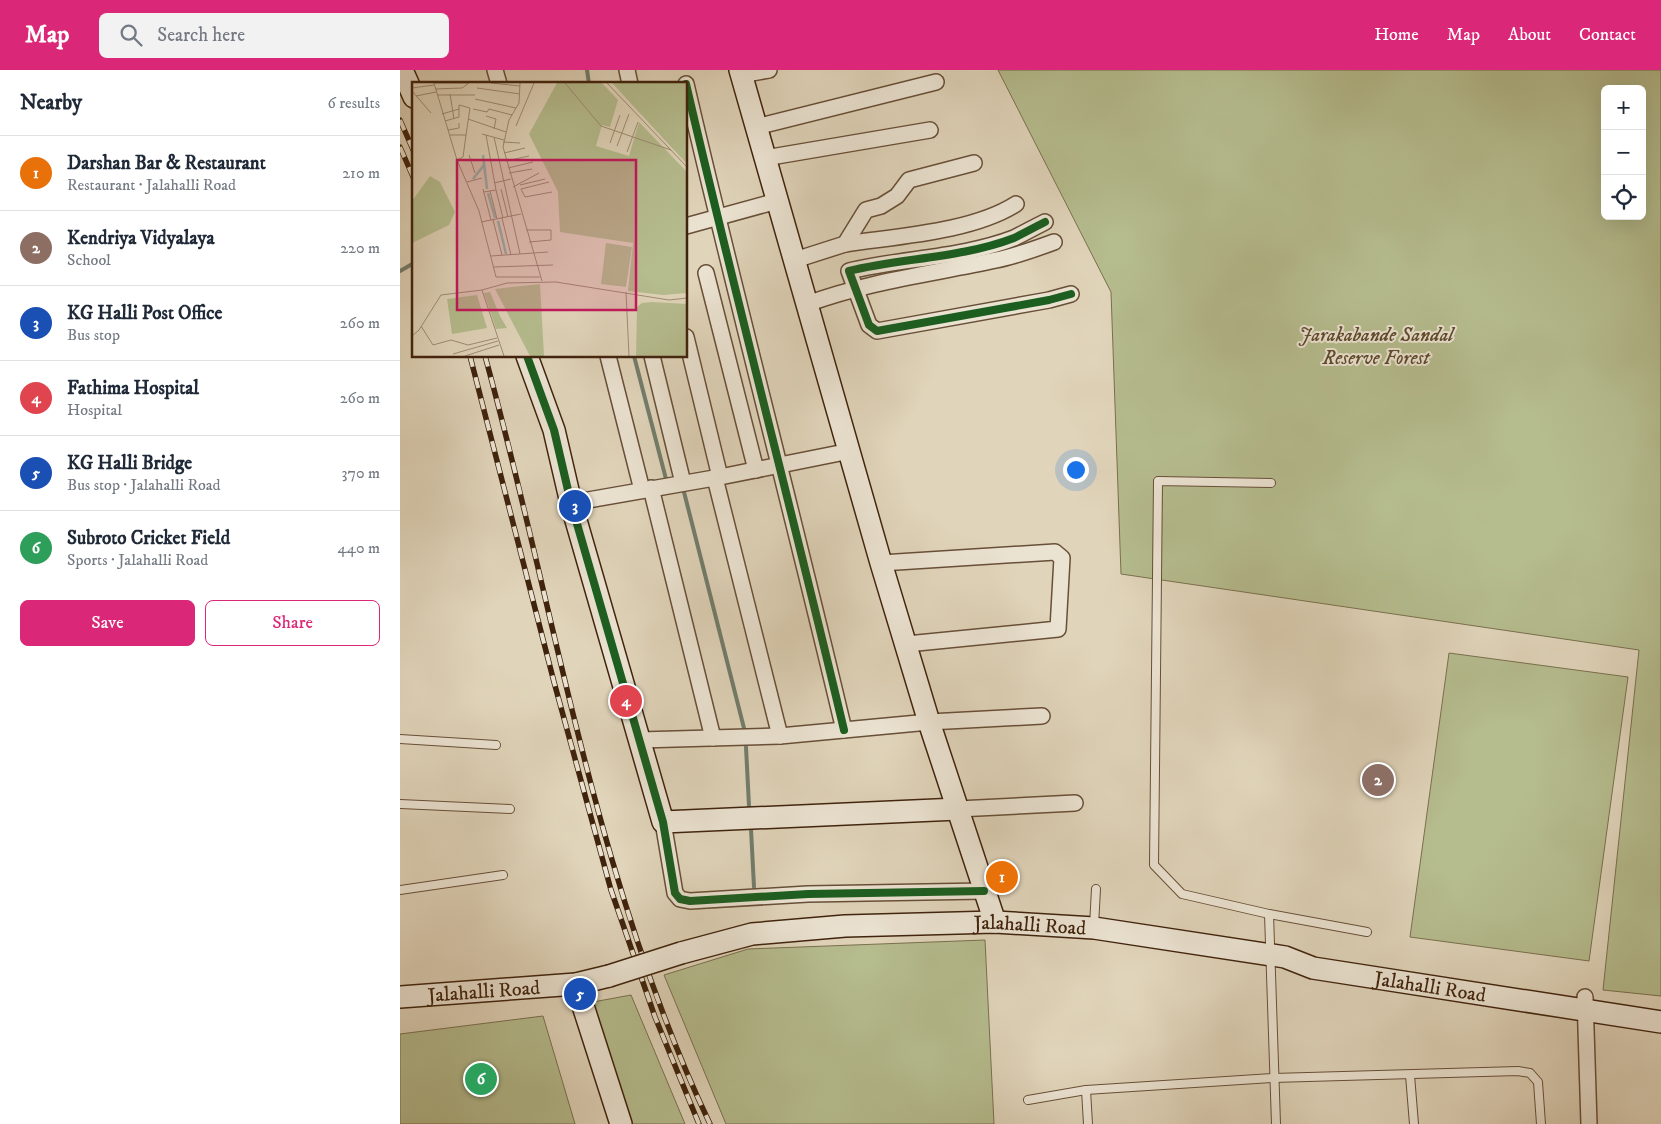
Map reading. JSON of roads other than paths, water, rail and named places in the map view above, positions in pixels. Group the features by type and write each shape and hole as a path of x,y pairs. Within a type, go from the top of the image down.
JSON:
{"main road":[{"path":"402,70 412,92"},
{"path":"741,73 881,563 929,722 995,922"},
{"path":"528,358 554,430 572,503 663,822 958,809"},
{"name":"Jalahalli Road","path":"400,997 576,984 752,934 845,926 995,922 1094,928 1277,956 1313,968 1585,1004 1661,1022"},
{"path":"576,984 621,1124"},
{"path":"1585,1004 1661,1009"}],"street":[{"path":"741,73 769,70"},
{"path":"756,127 936,82"},
{"path":"688,93 717,218 781,465 844,730"},
{"path":"765,158 930,130"},
{"path":"845,244 866,210 881,206 897,196 909,180 974,162"},
{"path":"688,225 777,201"},
{"path":"795,260 845,244 963,225 1004,212 1016,204"},
{"path":"1045,222 1013,238 962,251 883,263 849,271 854,288 869,325 877,331 1049,300 1071,294"},
{"path":"807,304 854,288 886,280 997,260 1054,242"},
{"path":"706,273 756,470"},
{"path":"688,346 780,736"},
{"path":"609,358 647,489 713,738"},
{"path":"653,358 684,483"},
{"path":"572,503 718,478 850,451"},
{"path":"881,563 1055,552 1062,558 1058,629 907,644"},
{"path":"640,740 780,736 929,722 1042,716"},
{"path":"958,809 1075,803"},
{"path":"663,822 676,893 680,900 808,894 984,891"},
{"path":"1585,1004 1589,1124"}],"lane":[{"path":"1272,483 1158,481 1154,865 1182,894 1268,914 1367,932"},
{"path":"400,739 496,745"},
{"path":"400,804 510,809"},
{"path":"400,890 503,875"},
{"path":"1094,928 1096,889"},
{"path":"1268,914 1277,956 1273,1078 1276,1124"},
{"path":"1028,1100 1086,1090 1273,1078 1410,1075 1504,1070 1530,1073 1538,1082 1541,1124"},
{"path":"1410,1075 1414,1124"},
{"path":"1086,1090 1088,1124"}],"waterway":[{"path":"587,70 589,82"},
{"path":"400,271 412,264"},
{"path":"635,358 666,479"},
{"path":"684,492 745,732"},
{"path":"746,747 749,806"},
{"path":"751,829 754,887"}],"railway":[{"path":"400,120 412,147"},
{"path":"400,147 412,174"},
{"path":"471,358 554,682 611,890 655,1017 699,1124"},
{"path":"486,358 581,746 607,842 636,938 670,1032 710,1124"}],"place":[{"name":"KG Halli Post Office","path":"575,506"},
{"name":"Fathima Hospital","path":"626,701"},
{"name":"Kendriya Vidyalaya","path":"1378,780"},
{"name":"Darshan Bar & Restaurant","path":"1002,877"},
{"name":"KG Halli Bridge","path":"580,994"},
{"name":"Subroto Cricket Field","path":"481,1079"}],"park label":[{"name":"Jarakabande Sandal Reserve Forest","path":"1376,346"}]}
